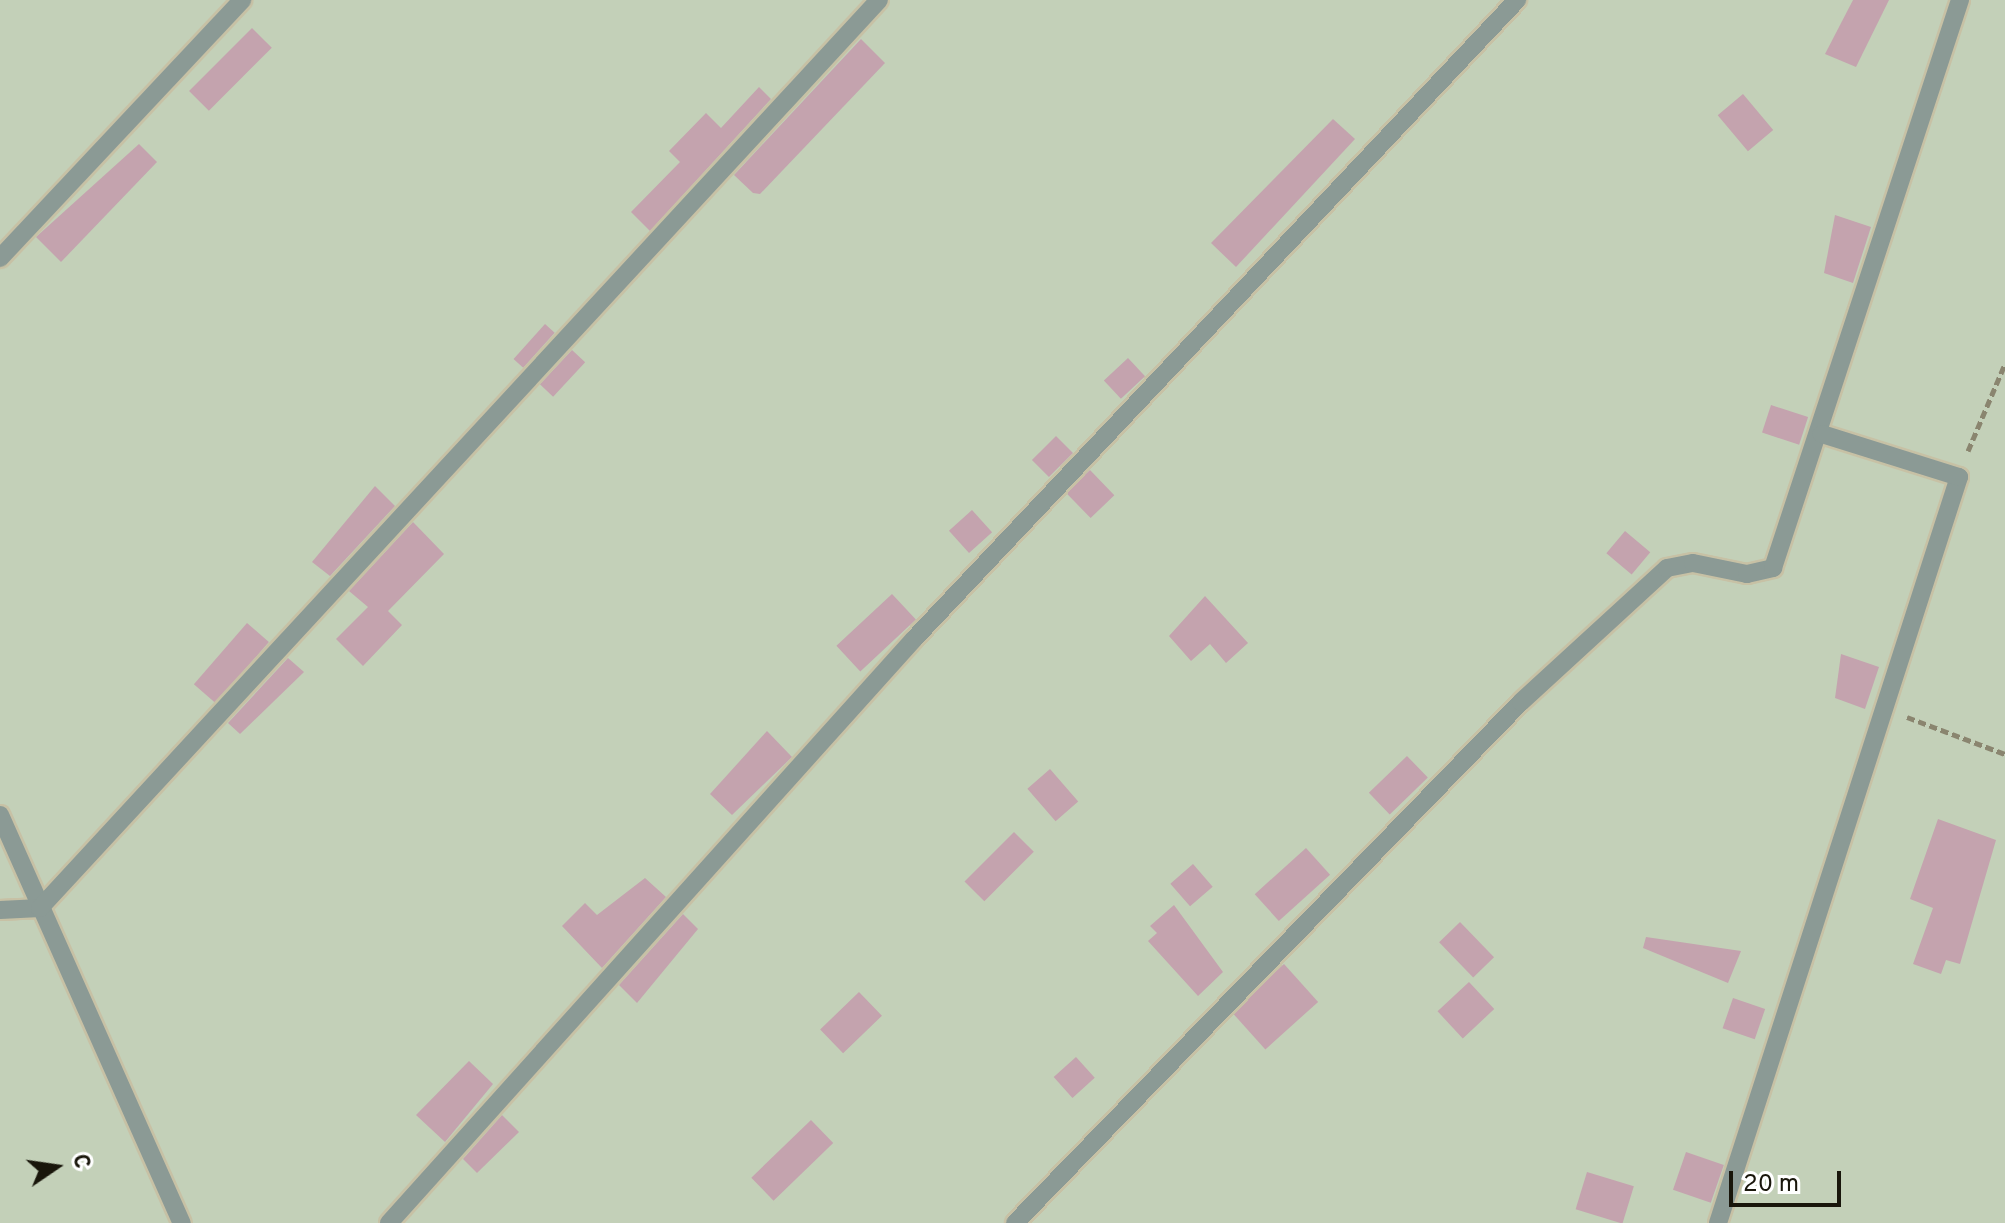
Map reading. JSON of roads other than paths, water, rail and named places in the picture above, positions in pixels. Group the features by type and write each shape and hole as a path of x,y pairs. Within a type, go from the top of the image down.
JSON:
{"lane":[{"path":"0,258 242,0"},
{"path":"0,910 40,908 879,0"},
{"path":"389,1223 914,639 1517,0"},
{"path":"1015,1223 1521,702 1667,568 1693,563 1747,574 1773,568 1822,434 1960,0"},
{"path":"1718,1223 1959,477 1822,434"},
{"path":"0,815 182,1223"}]}
